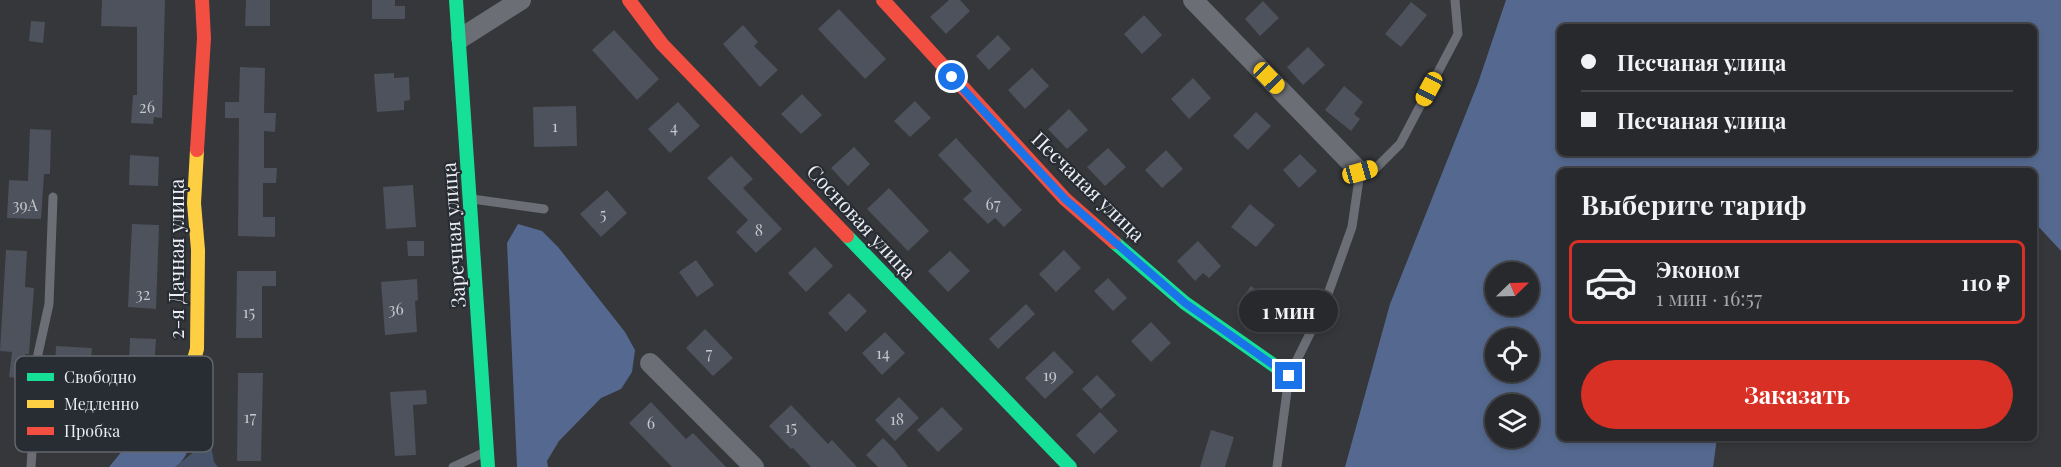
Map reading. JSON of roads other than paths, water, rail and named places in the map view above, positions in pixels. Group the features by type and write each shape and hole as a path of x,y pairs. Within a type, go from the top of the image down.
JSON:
{"street":[{"name":"2-я Дачная улица","path":"195,356 197,349 198,250 194,203 204,38 202,0"},
{"name":"Заречная улица","path":"456,0 461,38 488,467"},
{"path":"461,38 521,0"},
{"name":"Сосновая улица","path":"628,0 662,44 1070,467"},
{"name":"Песчаная улица","path":"883,0 1065,199 1185,303 1289,376"},
{"path":"1192,0 1360,172"},
{"path":"650,363 754,467"}],"lane":[{"path":"1277,467 1289,376 1324,305 1352,227 1360,172 1376,168 1400,144 1458,34 1455,0"},
{"path":"38,356 48,304 53,197"},
{"path":"471,198 544,209"},
{"path":"453,467 487,451"},
{"path":"31,467 33,452"}]}
